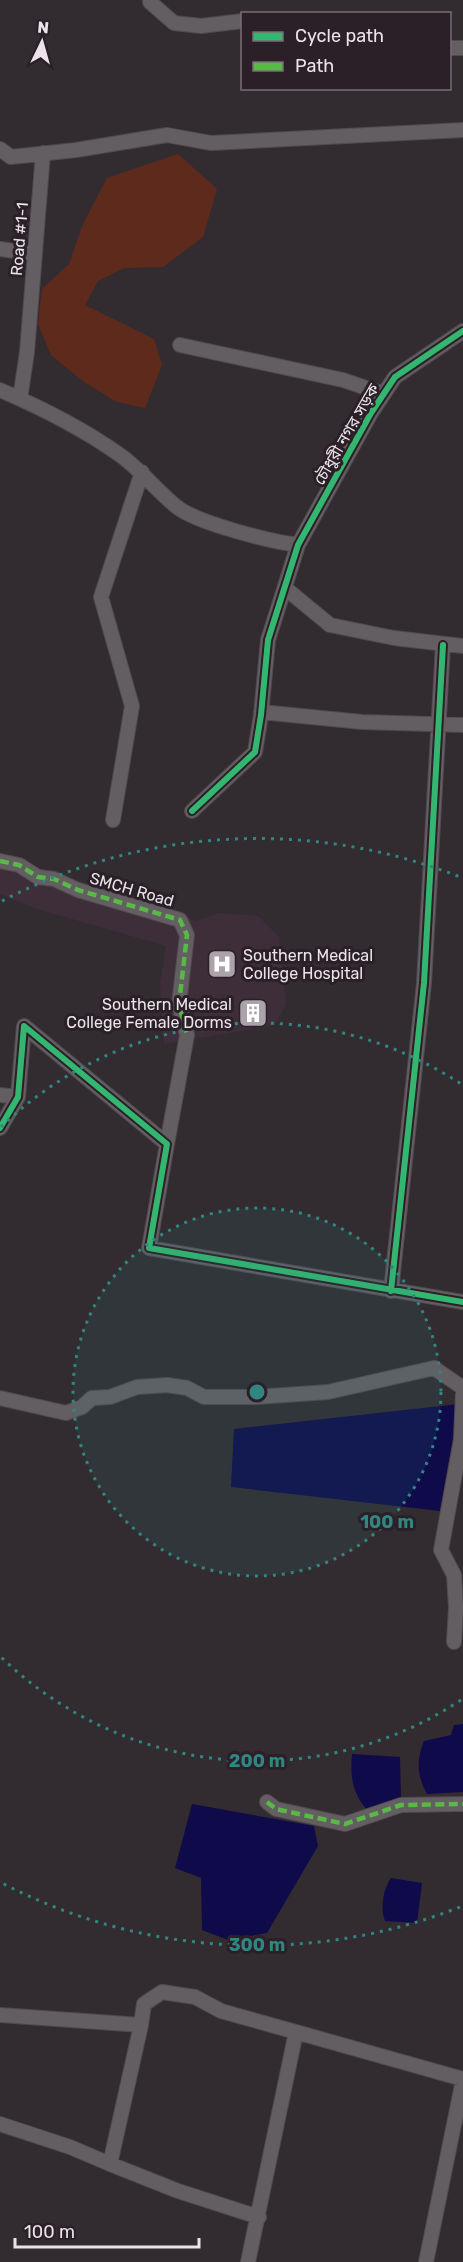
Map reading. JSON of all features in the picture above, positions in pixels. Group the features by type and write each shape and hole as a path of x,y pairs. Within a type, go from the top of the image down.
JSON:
{"street":[{"path":"150,2 174,23 201,26 241,21"},
{"path":"0,149 10,157 76,150 167,135 211,143 463,130"},
{"name":"Road #1-1","path":"20,399 27,352 43,153"},
{"path":"0,249 34,254"},
{"name":"চৌধুরী নগর সড়ক","path":"192,811 255,752 268,640 298,545 395,377 463,330"},
{"path":"180,345 343,380 384,394"},
{"path":"0,390 53,412 142,472 179,508 237,531 298,545"},
{"path":"113,820 132,706 101,597 142,472"},
{"path":"285,588 330,625 443,645 463,646"},
{"path":"391,1292 424,983 443,645"},
{"path":"261,712 439,725 463,724"},
{"name":"SMCH Road","path":"0,861 19,866 38,877 54,879 78,890 180,920 187,935 179,1004 187,1035 167,1144"},
{"path":"0,1128 18,1096 24,1026 167,1144 149,1248 391,1292 463,1302"},
{"path":"0,1095 18,1096"},
{"path":"0,1398 66,1413 82,1407 92,1398 110,1397 137,1387 167,1385 187,1388 204,1397 256,1397 328,1392 434,1368 463,1390 461,1440 441,1550 454,1575 454,1642"},
{"path":"267,1802 276,1809 345,1824 401,1804 463,1804"},
{"path":"110,2164 144,2004 162,1992 195,1997 221,2011 463,2079 426,2262"},
{"path":"0,2015 141,2025"},
{"path":"248,2262 296,2032"},
{"path":"0,2124 70,2146 178,2191 259,2217"}],"shaded area":[{"path":"178,154 217,189 203,237 163,267 124,268 98,281 85,305 154,339 162,365 145,408 117,402 84,382 51,355 38,324 42,289 69,264 83,224 107,178"},
{"name":"Southern Medical College Hospital","path":"0,858 81,887 196,921 219,913 258,916 279,937 286,1004 275,1025 164,1044 160,983 166,946 34,908 0,894"},
{"path":"459,1404 440,1511 231,1487 234,1429"},
{"path":"463,1724 463,1792 427,1794 421,1781 419,1768 424,1741 451,1735 454,1725"},
{"path":"352,1754 400,1757 401,1799 367,1810 353,1784"},
{"path":"192,1804 314,1826 318,1846 267,1933 228,1940 202,1930 201,1878 175,1868"},
{"path":"391,1878 422,1883 417,1923 385,1921 383,1899"}],"marked path":[{"path":"0,861 19,865 38,877 54,879 78,890 180,920 187,935 179,1004 187,1035"},
{"path":"267,1802 276,1809 345,1824 401,1805 463,1804"}],"cycle path":[{"path":"192,811 255,752 268,640 298,545 371,413 395,377 463,331"},
{"path":"391,1291 424,983 443,645"},
{"path":"0,1128 18,1097 24,1026 167,1144 149,1248 463,1302"}],"place":[{"name":"Southern Medical College Hospital","path":"222,964"},
{"name":"Southern Medical College Female Dorms","path":"253,1013"}]}
